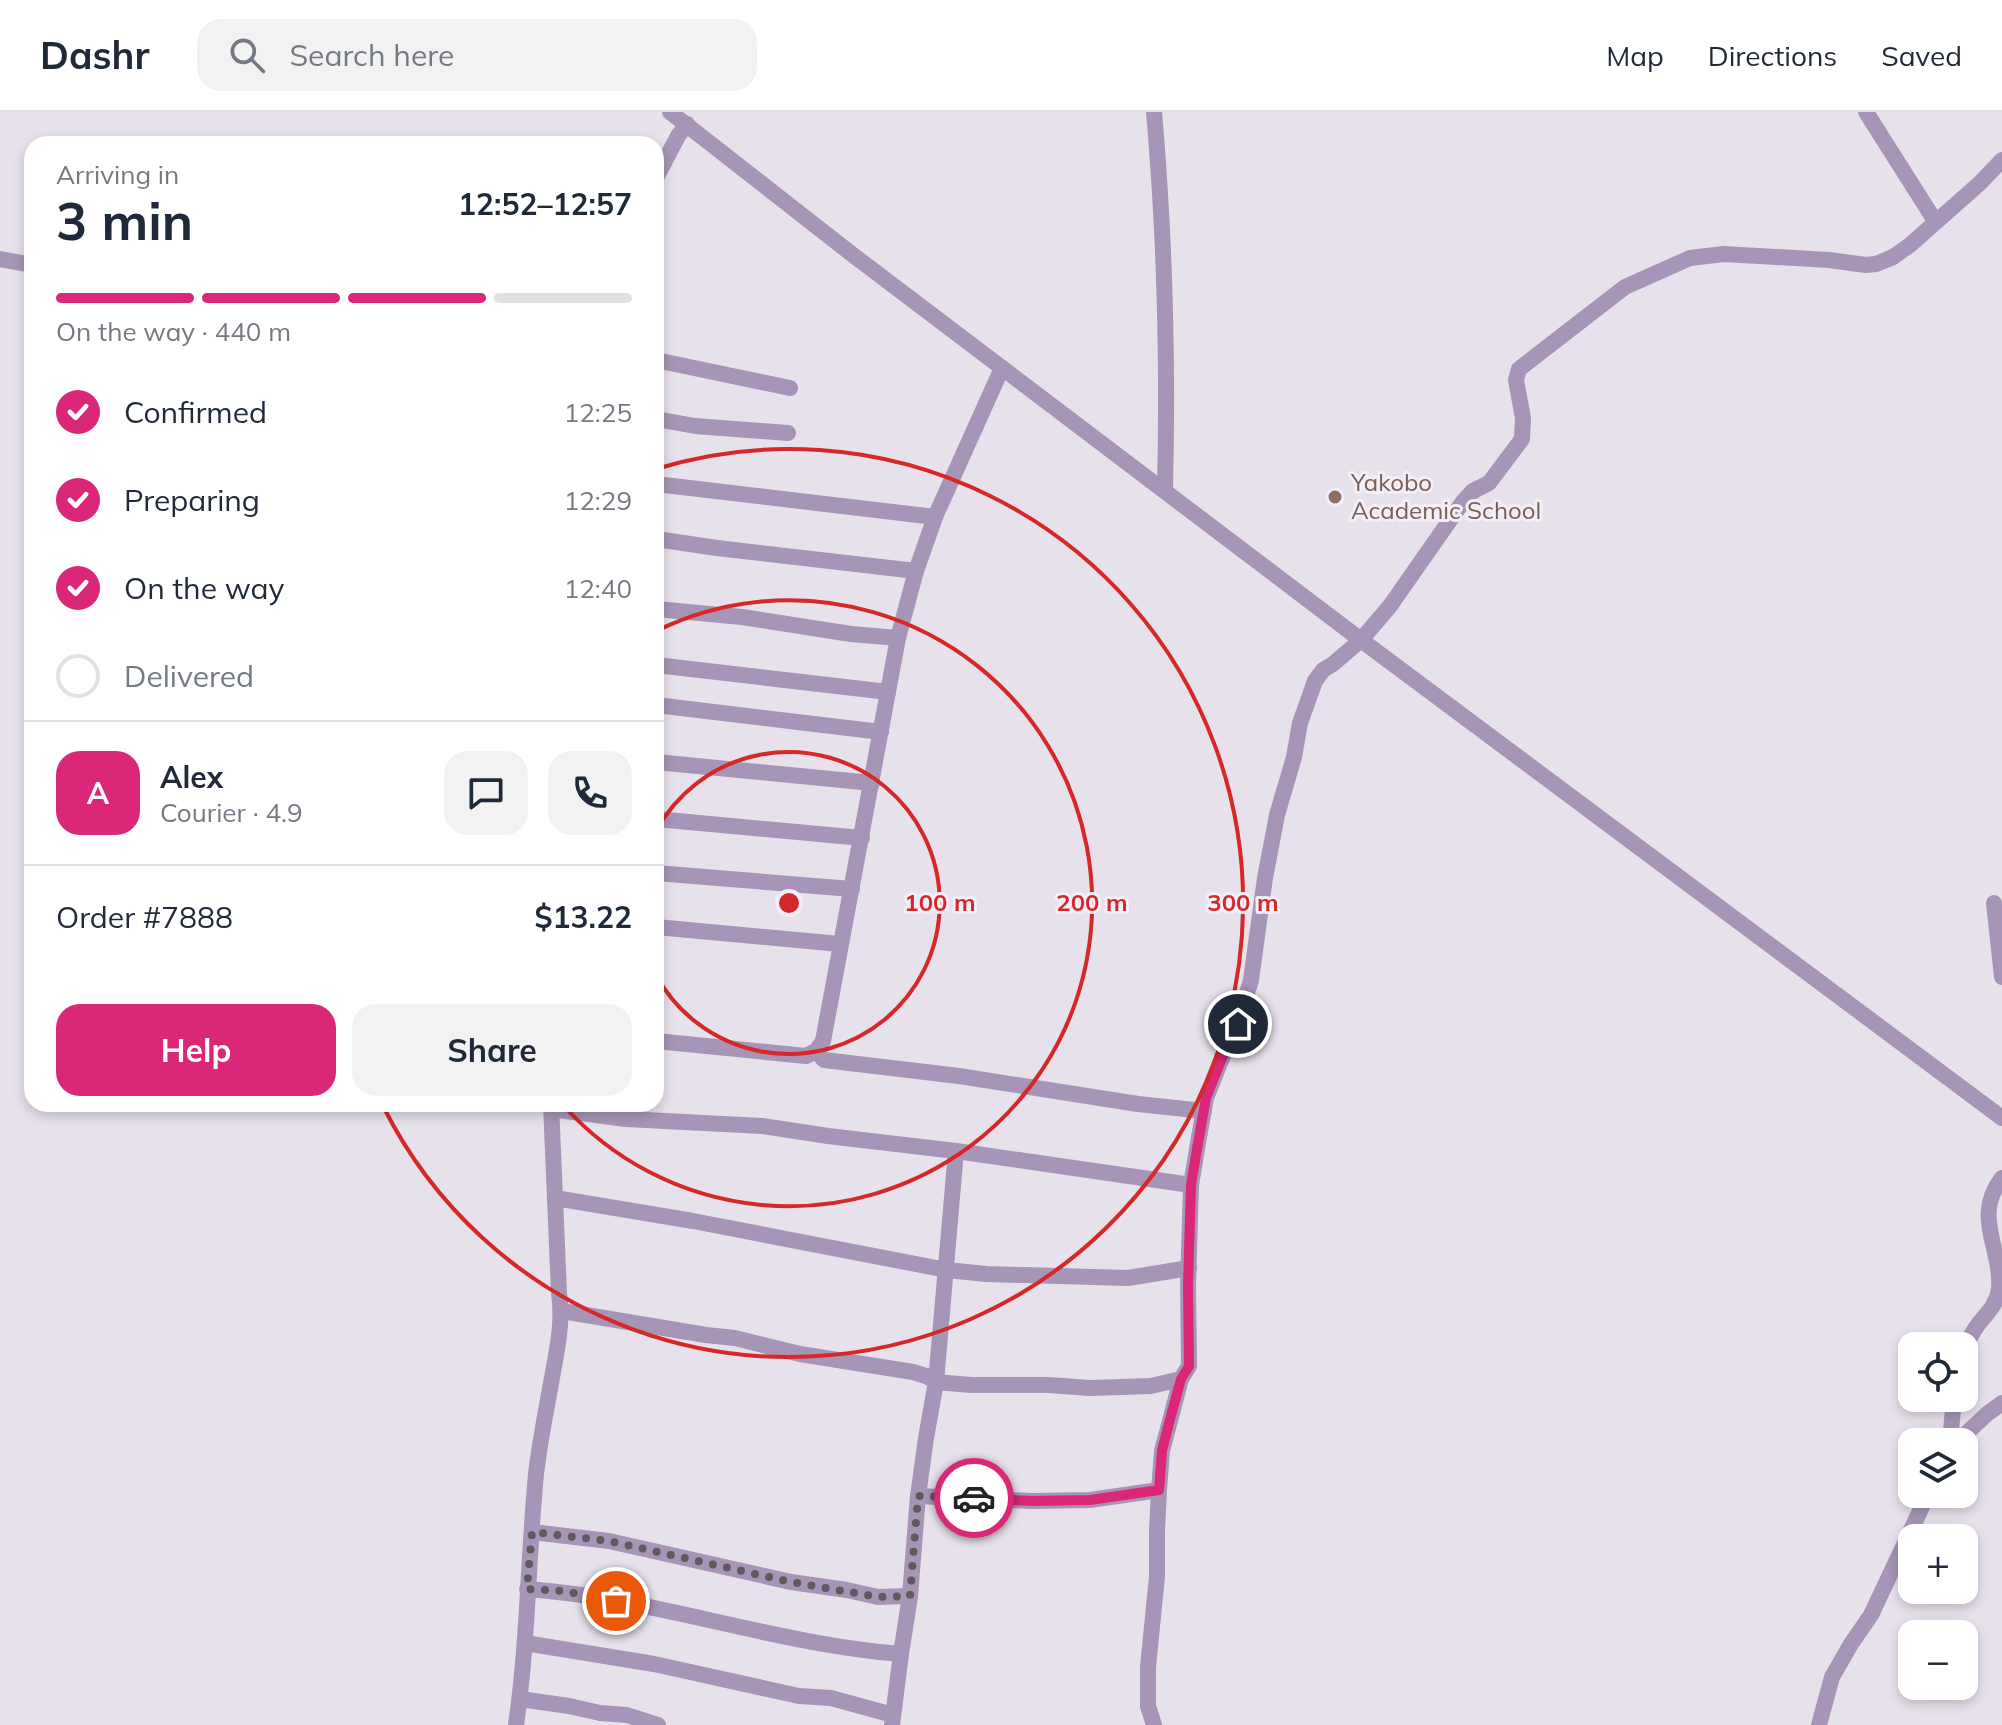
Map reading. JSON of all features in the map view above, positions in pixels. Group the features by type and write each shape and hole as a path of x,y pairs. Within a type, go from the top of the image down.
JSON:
{"street":[{"path":"670,112 853,255 1361,640 2002,1118"},
{"path":"1154,112 1159,162 1167,391 1165,490"},
{"path":"1866,112 1935,221"},
{"path":"664,163 687,124"},
{"path":"1154,1725 1148,1706 1148,1667 1157,1576 1159,1490 1162,1451 1181,1379 1189,1366 1191,1185 1204,1111 1217,1069 1238,1024 1251,980 1277,815 1294,757 1300,723 1315,681 1323,670 1361,640 1390,606 1462,503 1473,491 1489,483 1522,439 1523,418 1516,380 1519,369 1625,287 1703,255 1876,264 1901,251 2002,160"},
{"path":"0,259 24,264"},
{"path":"664,362 790,388"},
{"path":"664,1042 806,1056 816,1051 823,1041 898,638 935,517 1002,368"},
{"path":"664,420 695,426 788,433"},
{"path":"664,485 935,517"},
{"path":"664,540 916,571"},
{"path":"664,610 898,638"},
{"path":"664,666 888,692"},
{"path":"664,706 881,732"},
{"path":"664,763 872,783"},
{"path":"664,820 862,838"},
{"path":"664,874 852,889"},
{"path":"1994,903 2002,977"},
{"path":"664,928 840,944"},
{"path":"816,1051 824,1060 1204,1111"},
{"path":"516,1725 537,1473 562,1311 551,1112"},
{"path":"586,1112 626,1119 762,1126 1191,1185"},
{"path":"525,1643 654,1664 799,1696 831,1698 892,1720 910,1596 918,1496 936,1382 956,1151"},
{"path":"1973,1332 1992,1309 1999,1290 1988,1217 1990,1199 2002,1178"},
{"path":"555,1198 947,1270 1128,1278 1189,1268"},
{"path":"562,1311 735,1338 800,1354 913,1372 936,1382 1090,1388 1151,1386 1181,1379"},
{"path":"1972,1428 2002,1403"},
{"path":"918,1496 1090,1500 1159,1490"},
{"path":"1819,1725 1832,1677 1871,1615 1921,1508"},
{"path":"532,1532 609,1541 791,1582 878,1597 910,1596"},
{"path":"527,1589 563,1591 858,1651 901,1654"},
{"path":"520,1699 627,1715 658,1725"}],"way so far":[{"path":"616,1601 563,1591 527,1589 532,1532 609,1541 791,1582 878,1597 910,1596 918,1496 974,1498"}],"place":[{"name":"Yakobo Academic School","path":"1335,497"}],"route":[{"path":"974,1498 1090,1500 1159,1490 1162,1451 1181,1379 1189,1366 1191,1185 1198,1143 1206,1098 1238,1024"}]}
